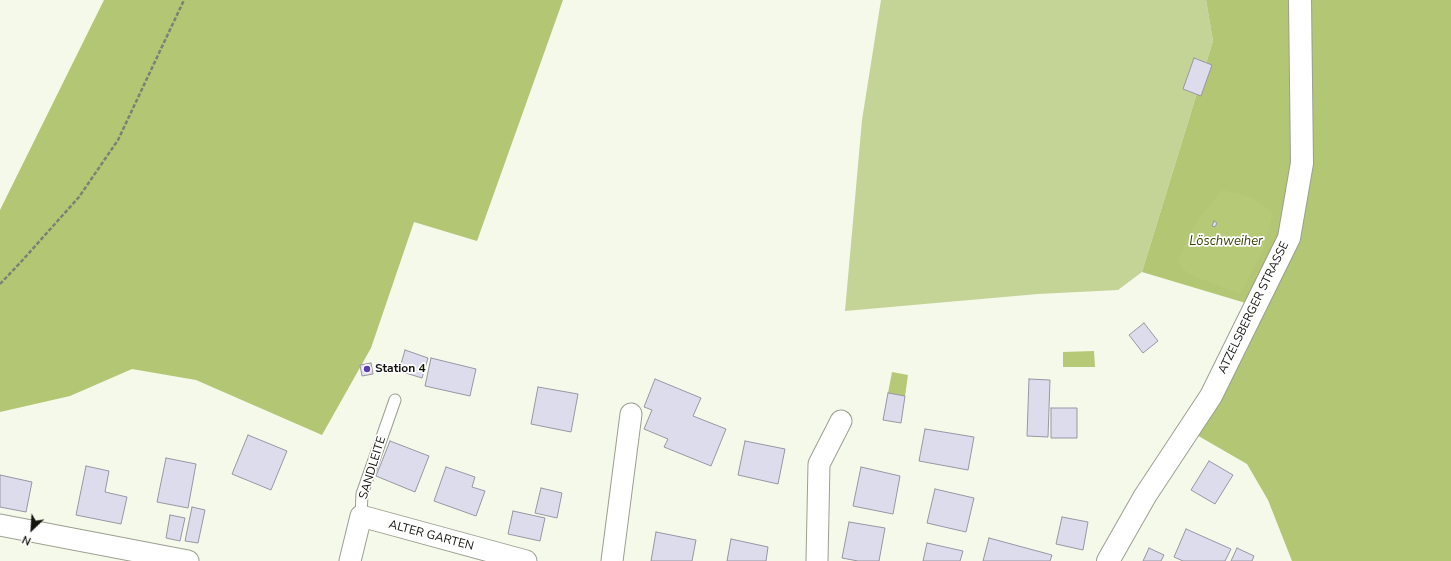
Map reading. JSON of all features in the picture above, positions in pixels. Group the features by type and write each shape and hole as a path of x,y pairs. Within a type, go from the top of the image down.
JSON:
{"street":[{"name":"ATZELSBERGER STRASSE","path":"1108,561 1145,496 1211,396 1289,238 1302,163 1300,0"},
{"path":"612,561 631,414"},
{"path":"817,561 819,464 842,421"},
{"name":"SANDLEITE","path":"350,561 361,516"},
{"name":"ALTER GARTEN","path":"361,516 526,561"},
{"path":"0,525 188,561"}],"lane":[{"name":"SANDLEITE","path":"361,516 362,494 395,400"}],"path":[{"path":"0,284 79,197 118,140 184,0"}],"shaded area":[{"path":"104,0 563,0 477,241 414,222 371,348 322,435 196,380 132,369 70,396 0,412 0,210"},
{"path":"881,0 1206,0 1213,41 1142,272 1118,290 1038,294 845,311 862,120"},
{"path":"1206,0 1451,0 1451,561 1292,561 1268,500 1247,464 1195,434 1259,307 1142,272 1213,41"}],"water":[{"name":"Löschweiher","path":"1222,190 1252,197 1273,213 1263,251 1240,294 1188,274 1177,261 1196,222"},
{"path":"1094,351 1095,367 1063,367 1063,352"},
{"path":"892,372 908,375 905,396 888,393"}],"building":[{"path":"1194,58 1212,65 1201,96 1183,89"},
{"path":"1214,221 1217,223 1215,227 1212,226"},
{"path":"1144,323 1158,341 1143,353 1129,335"},
{"path":"405,350 428,358 422,378 399,371"},
{"path":"431,358 476,369 470,396 425,386"},
{"name":"Station 4","path":"371,363 373,374 362,376 360,365"},
{"path":"655,379 701,398 693,416 726,429 711,466 664,447 668,439 644,429 652,410 644,407"},
{"path":"1029,379 1050,380 1048,437 1027,436"},
{"path":"538,387 578,394 571,432 531,424"},
{"path":"888,393 905,396 901,423 883,420"},
{"path":"1051,408 1077,408 1077,438 1051,438"},
{"path":"925,429 974,437 968,470 919,461"},
{"path":"248,435 287,451 271,490 232,474"},
{"path":"390,441 429,456 415,492 376,476"},
{"path":"745,441 785,449 778,484 738,475"},
{"path":"166,458 196,464 188,508 157,502"},
{"path":"1209,461 1233,475 1215,504 1191,490"},
{"path":"86,466 109,471 105,492 127,497 121,524 76,515"},
{"path":"446,467 475,477 472,487 485,491 476,516 434,501"},
{"path":"861,467 900,476 893,514 853,506"},
{"path":"0,475 32,482 26,512 0,507"},
{"path":"541,488 562,493 557,518 535,513"},
{"path":"935,489 974,498 966,532 927,523"},
{"path":"192,507 205,510 198,543 185,541"},
{"path":"513,511 545,518 540,541 508,534"},
{"path":"170,515 185,518 180,541 166,538"},
{"path":"1062,517 1088,522 1083,550 1056,544"},
{"path":"849,522 885,528 879,561 858,561 842,558"},
{"path":"1186,529 1231,549 1225,561 1183,561 1174,557"},
{"path":"656,532 696,540 692,561 651,561"},
{"path":"989,538 1052,555 1050,561 983,561"},
{"path":"731,539 768,547 766,561 727,561"},
{"path":"927,543 963,551 960,561 923,561"},
{"path":"1149,548 1164,555 1161,561 1143,561"},
{"path":"1237,548 1254,556 1252,561 1231,561"}],"place":[{"name":"Station 4","path":"367,369"}]}
